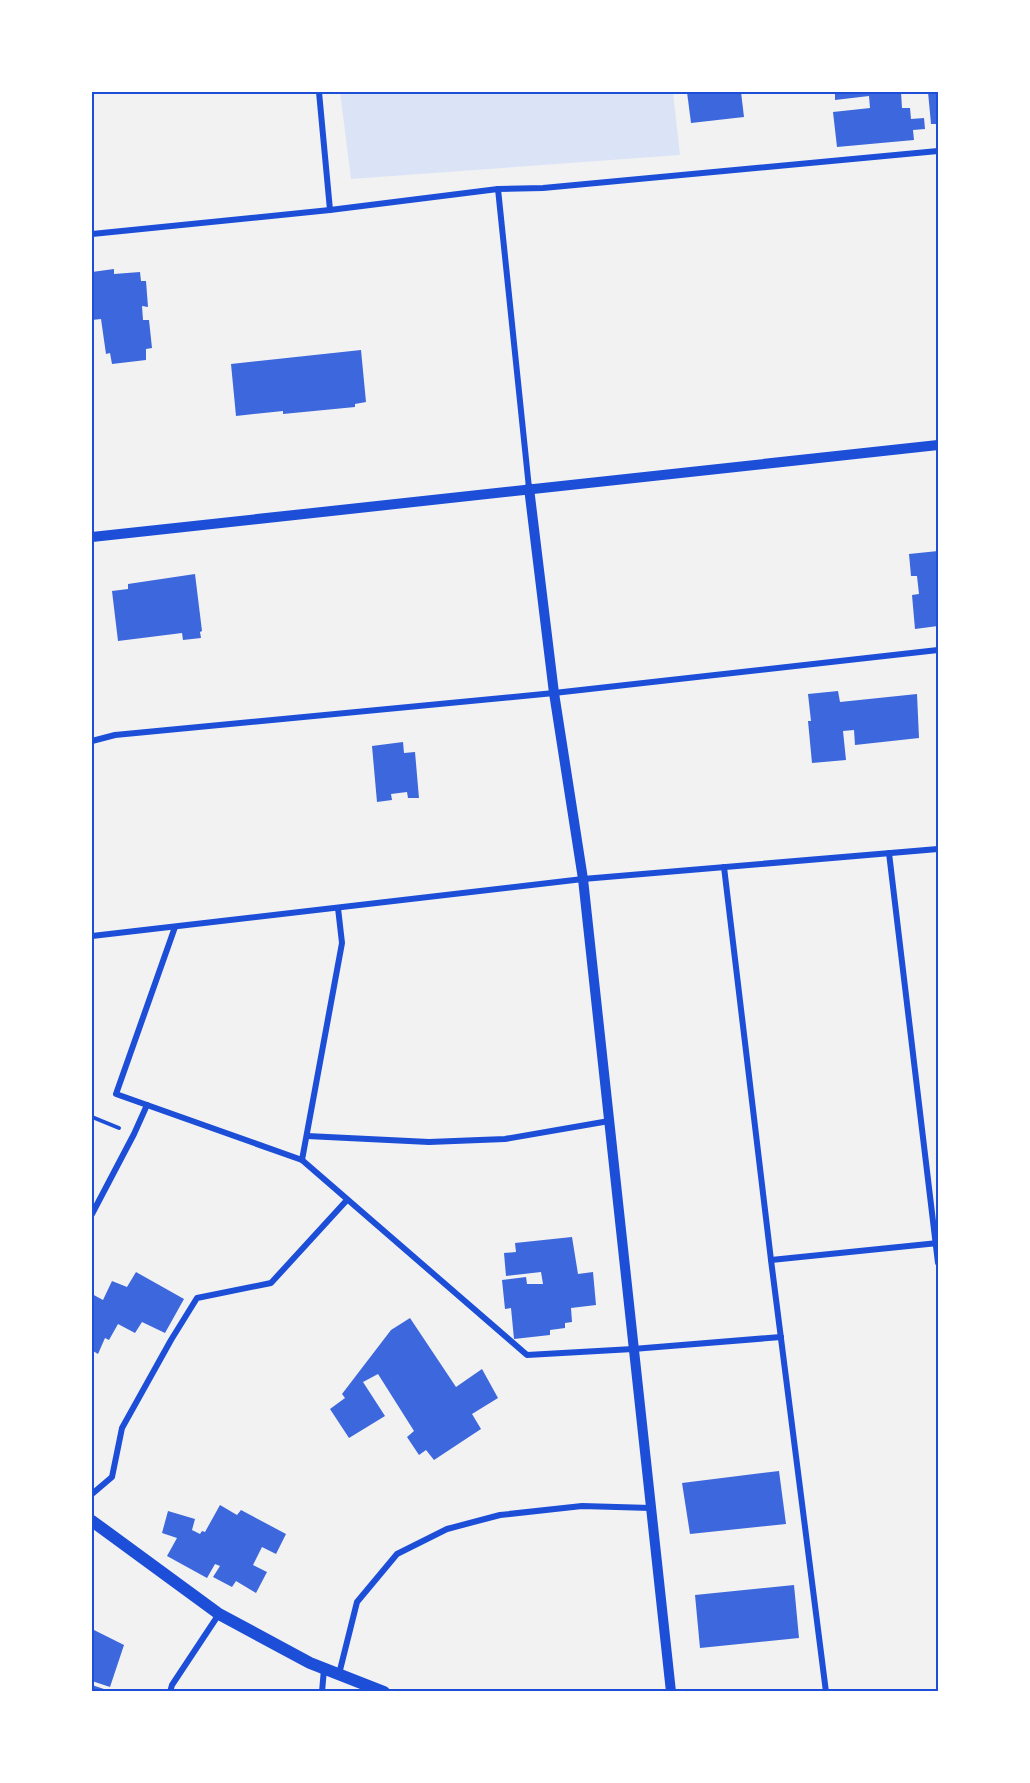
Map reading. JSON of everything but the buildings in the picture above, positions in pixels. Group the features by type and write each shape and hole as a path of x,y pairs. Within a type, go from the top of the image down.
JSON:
{"main road":[{"path":"92,1521 219,1614 324,1669 384,1692"}],"street":[{"path":"318,92 330,210"},
{"path":"92,234 330,210 498,189 543,188 939,151"},
{"path":"498,189 529,488 554,693 583,879 671,1692"},
{"path":"92,537 939,445"},
{"path":"92,741 115,735 554,693 939,650"},
{"path":"92,936 583,879 939,849"},
{"path":"889,853 939,1263"},
{"path":"724,867 826,1692"},
{"path":"302,1160 342,943 338,908"},
{"path":"175,927 116,1094 302,1160 527,1355 781,1337"},
{"path":"92,1214 147,1105"},
{"path":"307,1136 429,1142 505,1139 609,1121"},
{"path":"92,1494 112,1477 122,1428 197,1298 271,1283 347,1200"},
{"path":"771,1260 937,1243"},
{"path":"339,1675 357,1602 397,1554 447,1529 500,1515 582,1506 651,1508"},
{"path":"170,1692 197,1645 219,1614"},
{"path":"321,1692 324,1669"}],"path":[{"path":"92,1117 134,1134"}],"shaded area":[{"path":"340,92 673,92 680,155 351,179"}]}
